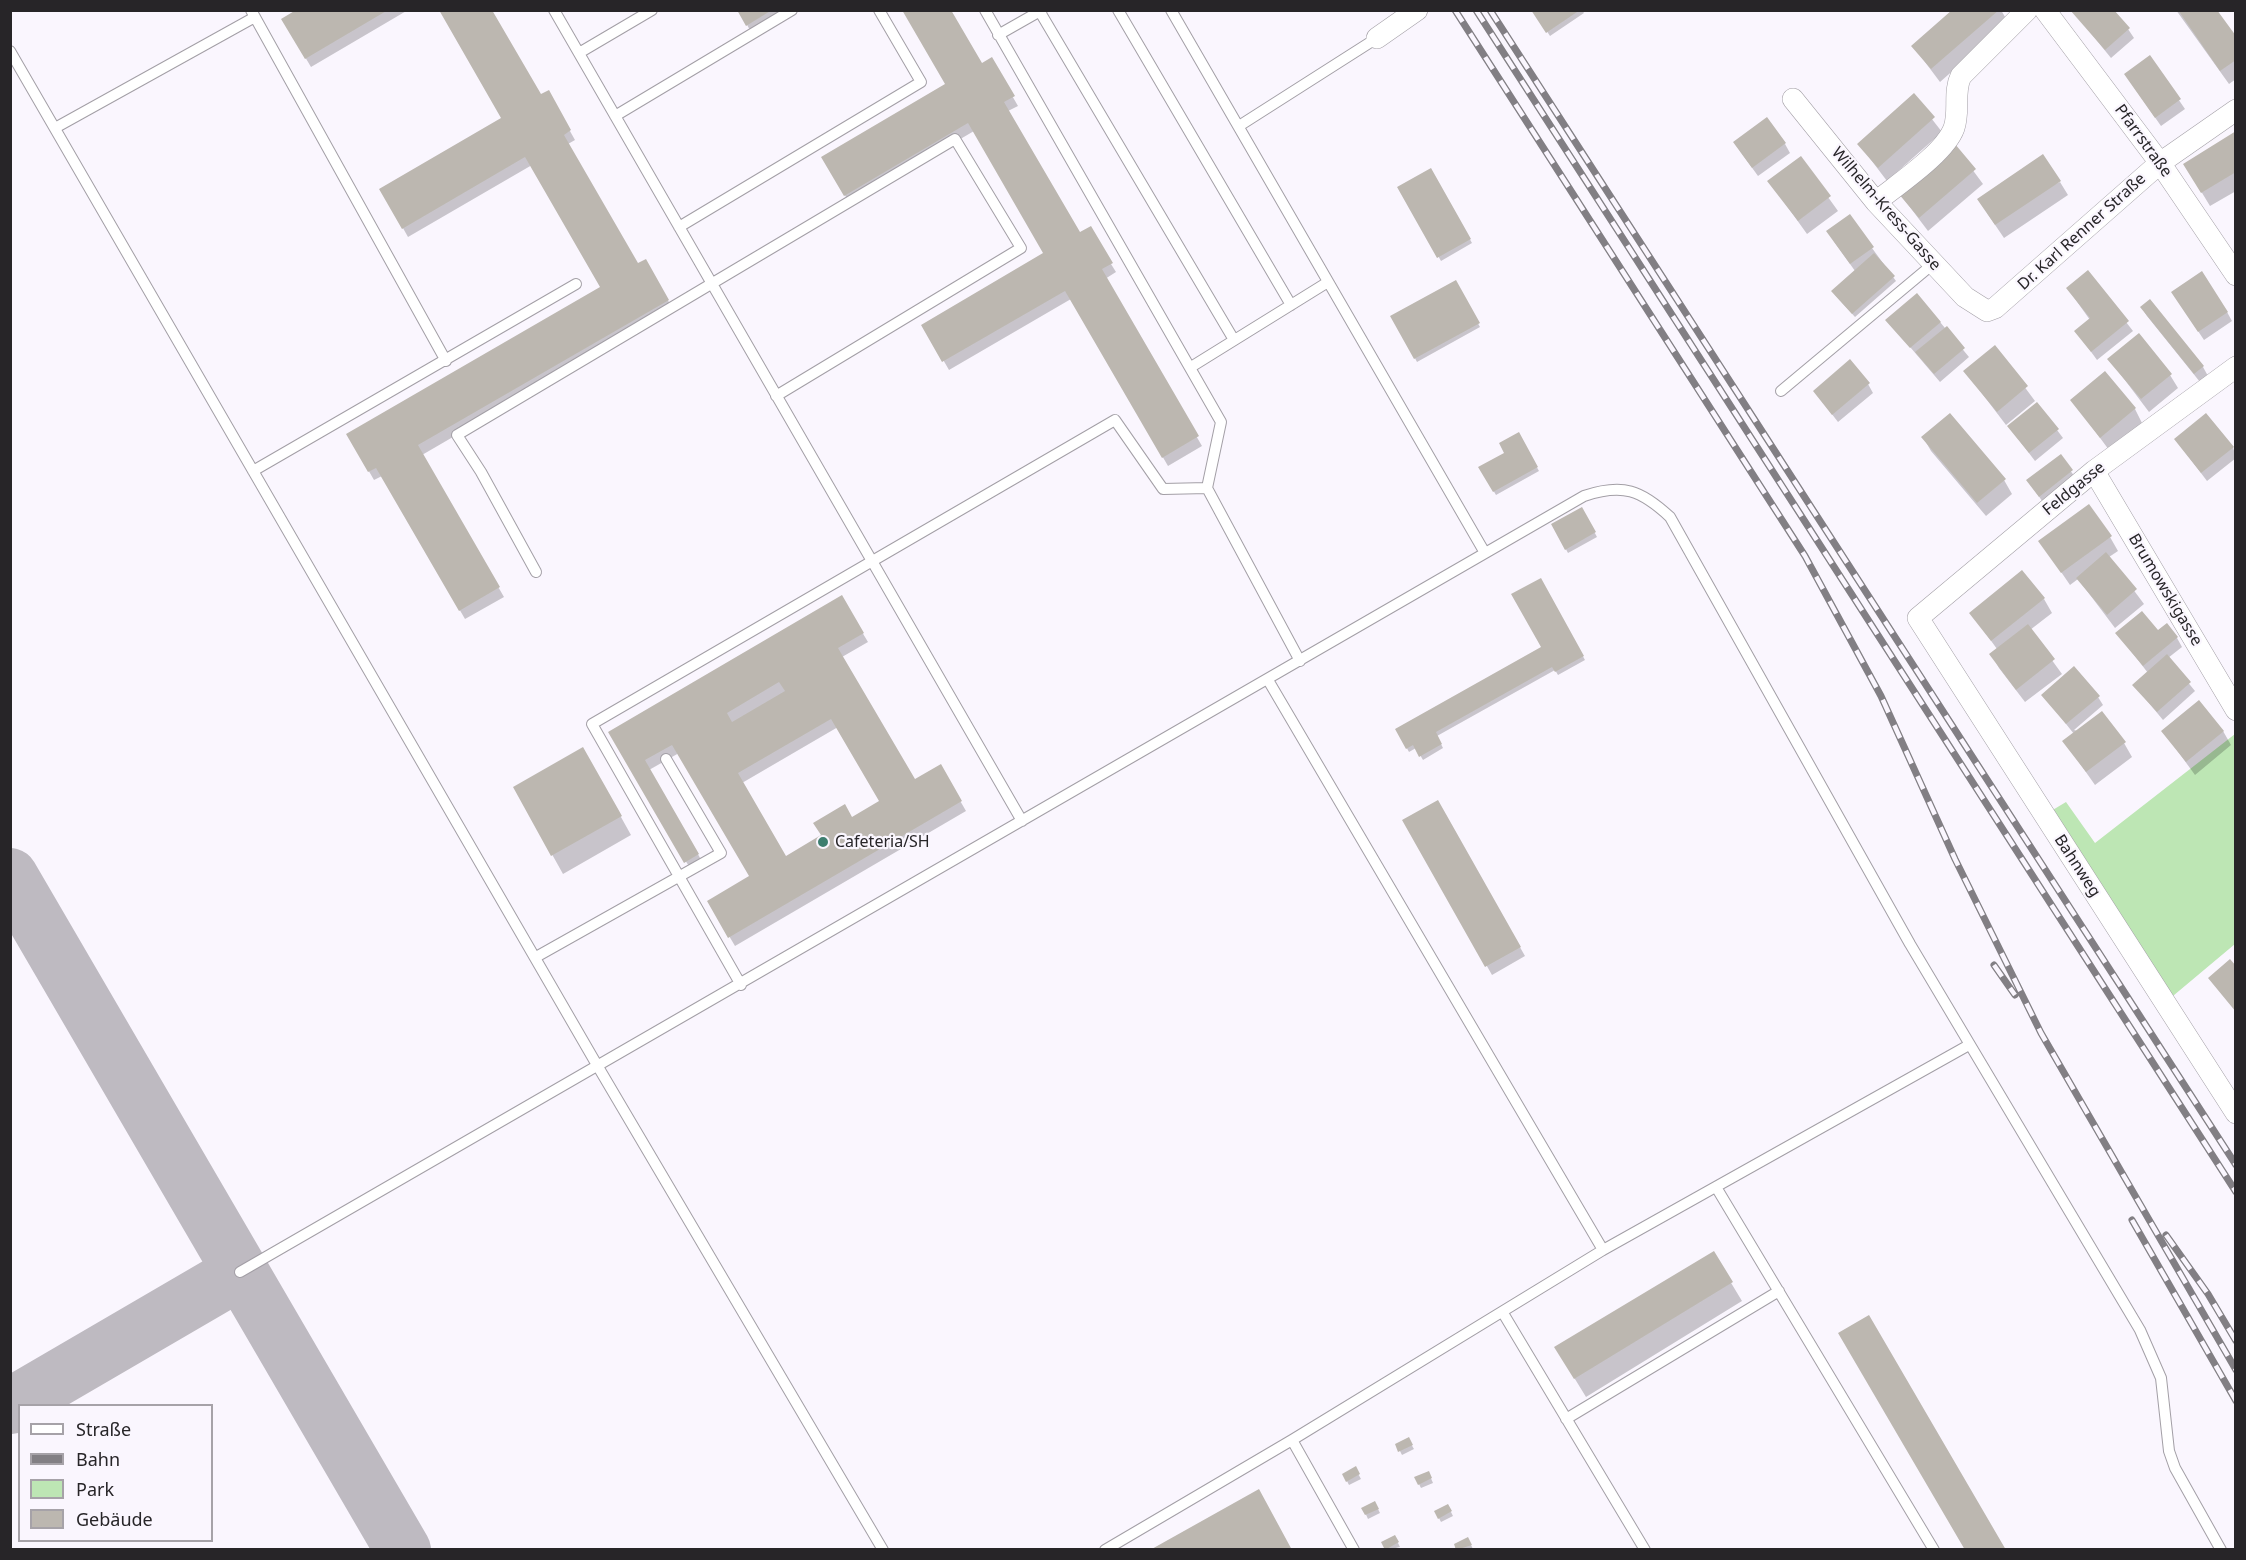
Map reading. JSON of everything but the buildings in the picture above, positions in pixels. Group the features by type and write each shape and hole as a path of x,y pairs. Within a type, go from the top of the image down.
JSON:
{"street":[{"path":"1377,38 1417,10"},
{"path":"1876,202 1946,142 1956,121 1960,76 2027,10"},
{"name":"Pfarrstraße","path":"2045,10 2160,163 2235,276"},
{"name":"Wilhelm-Kress-Gasse","path":"1793,99 1876,202 1965,297 1987,311"},
{"name":"Dr. Karl Renner Straße","path":"1987,311 1995,308 2160,163 2235,110"},
{"name":"Feldgasse","path":"1918,618 2094,471 2235,367"},
{"name":"Brumowskigasse","path":"2094,471 2235,710"},
{"name":"Bahnweg","path":"1918,618 2235,1113"}],"lane":[{"path":"554,10 1022,820"},
{"path":"579,53 652,10"},
{"path":"615,116 792,10"},
{"path":"679,227 921,82 879,10"},
{"path":"985,10 1221,422 1206,488 1300,661"},
{"path":"1118,10 1291,305"},
{"path":"1172,10 1485,553"},
{"path":"998,35 1041,11 1234,340"},
{"path":"55,128 253,14 446,360"},
{"path":"1239,126 1377,38"},
{"path":"10,51 597,1065 883,1550"},
{"path":"536,572 481,472 457,435 713,285 955,139 1021,248 776,396"},
{"path":"1781,391 1933,264"},
{"path":"1191,367 1328,282"},
{"path":"253,471 576,284"},
{"path":"741,985 592,724 873,563 1114,420 1162,489 1206,488"},
{"path":"240,1272 597,1065 741,985 1584,496 1608,488 1630,490 1651,499 1670,517 1969,1045 2153,1354 2161,1378 2169,1451 2175,1468 2221,1550"},
{"path":"1268,680 1603,1250"},
{"path":"536,957 721,853 666,759"},
{"path":"1105,1550 1503,1313 1603,1250 1969,1045"},
{"path":"1716,1186 1934,1550"},
{"path":"1566,1419 1779,1291"},
{"path":"1503,1313 1645,1550"},
{"path":"1292,1440 1354,1550"}],"green space":[{"path":"2235,734 2235,944 2161,1006 2041,817 2066,802 2095,843"}],"taxiway":[{"path":"10,876 403,1550"},
{"path":"10,1406 240,1272"}],"railway":[{"path":"1455,10 1805,556 1881,696 1955,859 2041,1033 2236,1370"},
{"path":"1476,10 2236,1192"},
{"path":"1490,10 2236,1165"},
{"path":"1994,965 2015,995"},
{"path":"2132,1220 2236,1401"},
{"path":"2166,1235 2208,1294 2236,1341"}],"place":[{"name":"Cafeteria/SH","path":"823,842"}]}
